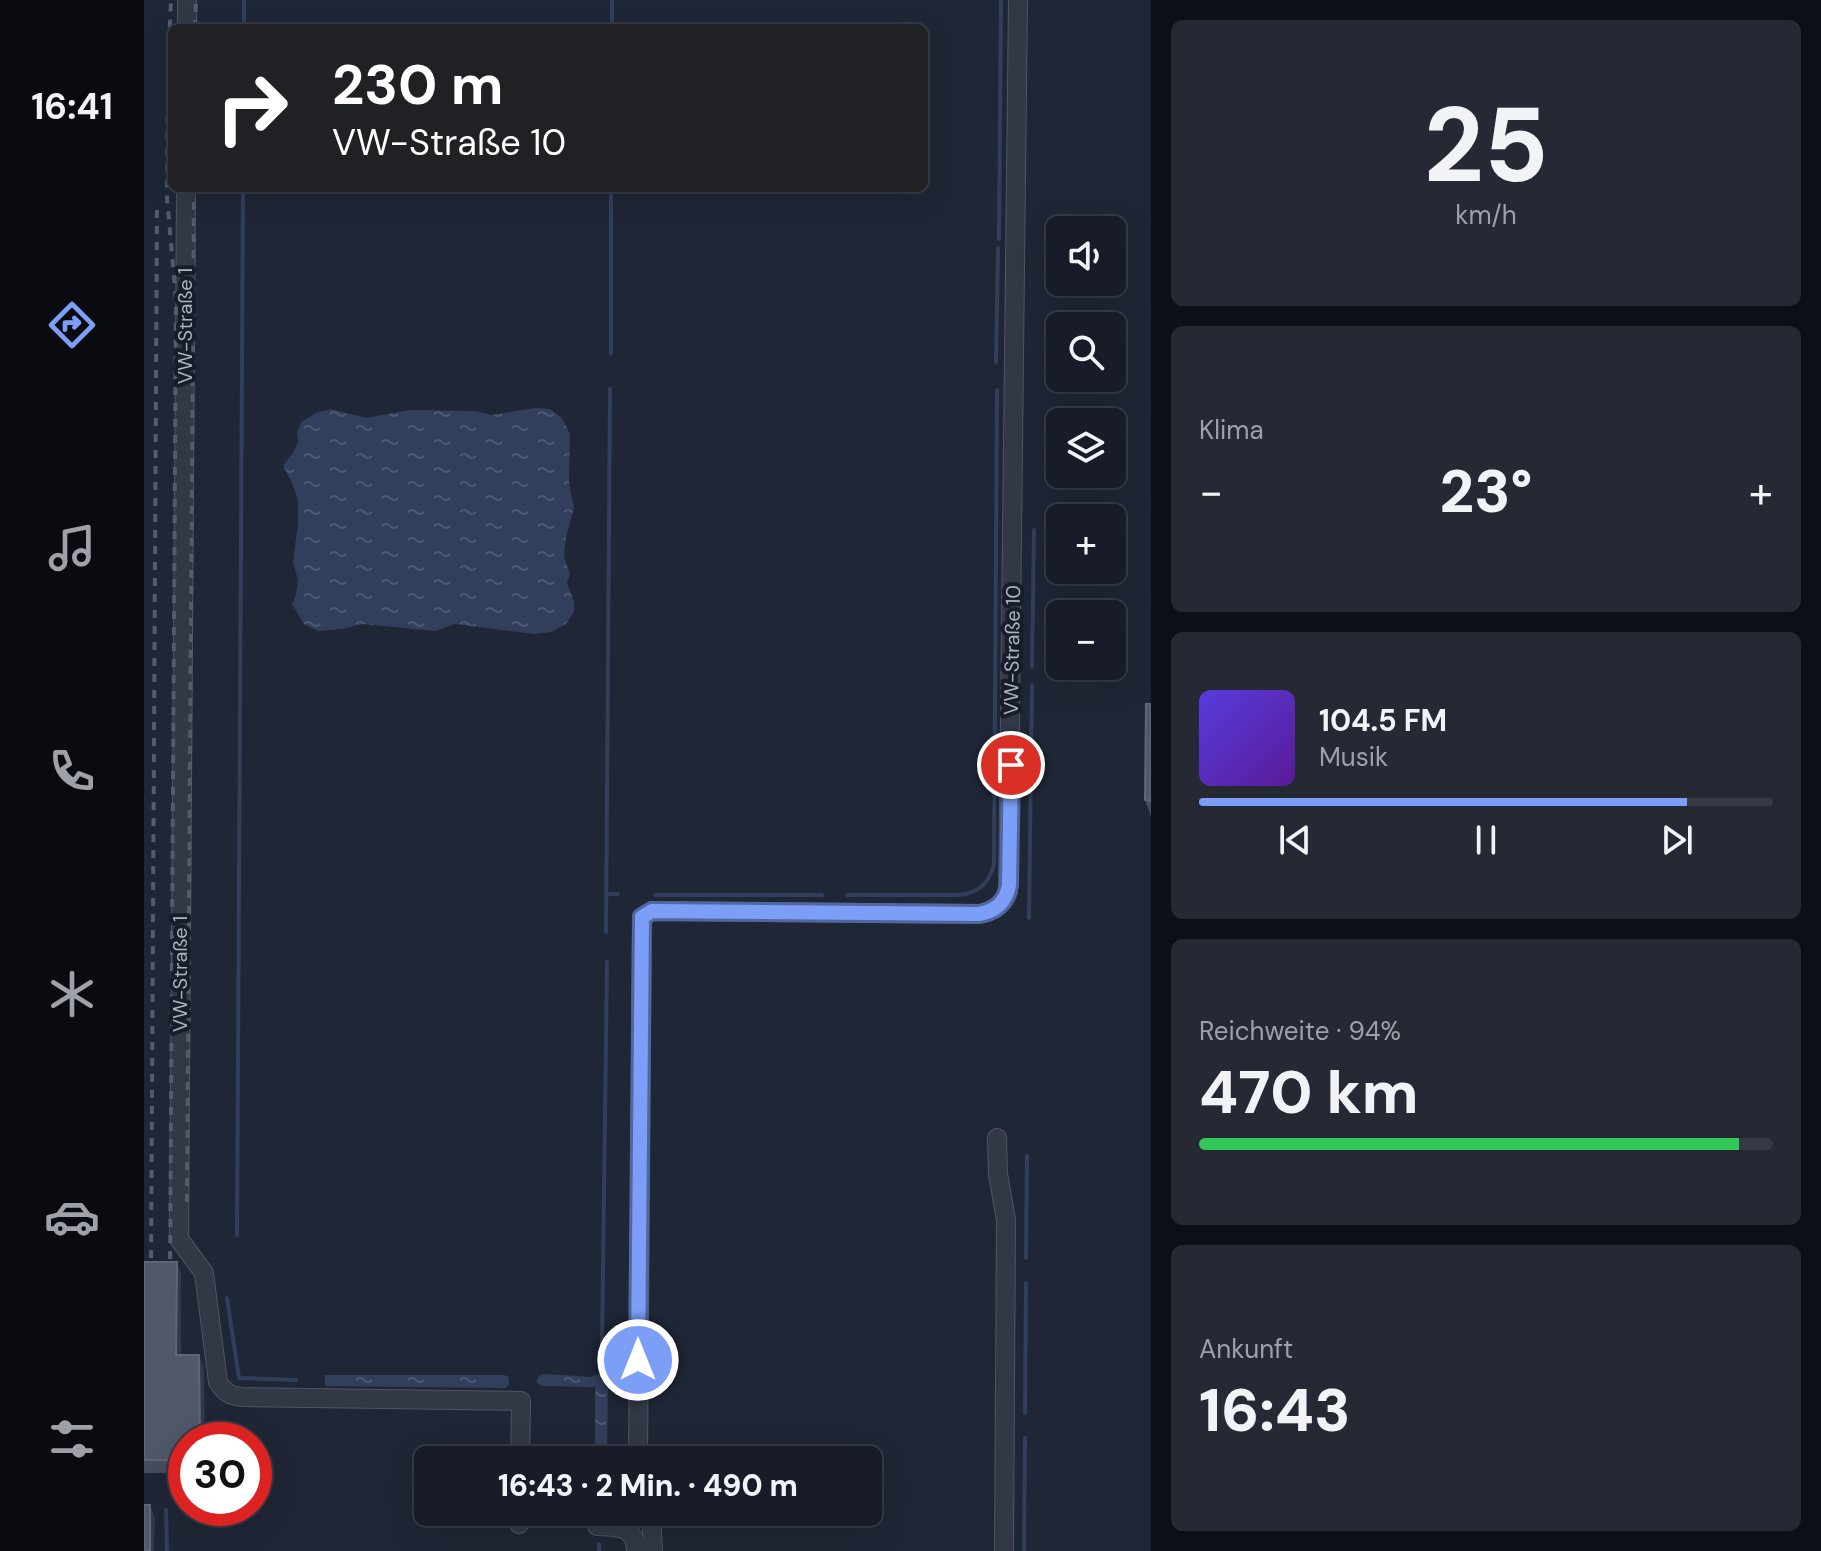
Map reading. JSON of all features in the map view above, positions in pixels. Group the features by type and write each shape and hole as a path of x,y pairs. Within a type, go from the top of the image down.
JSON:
{"street":[{"path":"187,0 187,24"},
{"name":"VW-Straße 10","path":"638,1446 642,917 652,911 979,914 996,909 1008,892 1018,0"},
{"name":"VW-Straße 1","path":"186,192 179,1239 204,1273 218,1382 225,1392 243,1397 521,1401 520,1446"},
{"path":"997,1138 998,1174 1006,1220 1004,1551"},
{"path":"597,1526 626,1530 633,1537 636,1551"},
{"path":"652,1526 653,1551"}],"water":[{"path":"534,408 550,409 562,418 570,434 569,482 574,508 564,557 570,574 567,583 574,612 566,624 552,632 535,634 455,624 435,631 363,624 318,631 304,624 292,604 298,579 293,563 298,501 283,465 298,442 301,422 331,409 366,418 410,410 475,411 491,415"},
{"path":"601,1373 608,1375 607,1446 595,1446 595,1387 542,1386 536,1382 544,1374 591,1377"},
{"path":"325,1375 504,1375 509,1377 509,1384 506,1388 325,1386"}],"building":[{"path":"1146,704 1151,704 1151,801 1145,800"},
{"path":"144,1262 177,1262 176,1355 199,1355 200,1422 168,1422 168,1460 144,1460"},
{"path":"144,1505 150,1505 150,1551 144,1551"}],"waterway":[{"path":"244,0 244,24"},
{"path":"612,0 612,24"},
{"path":"999,239 1001,0"},
{"path":"237,1235 243,192"},
{"path":"611,192 611,354"},
{"path":"996,362 998,248"},
{"path":"606,932 610,389"},
{"path":"847,895 966,894 986,882 994,864 997,390"},
{"path":"1032,667 1034,530"},
{"path":"1029,918 1032,685"},
{"path":"606,894 618,894"},
{"path":"655,895 822,895"},
{"path":"602,1348 607,962"},
{"path":"1026,1258 1027,1156"},
{"path":"1025,1413 1026,1283"},
{"path":"227,1298 239,1378 296,1380"},
{"path":"1024,1551 1025,1438"},
{"path":"166,1510 167,1551"},
{"path":"599,1544 599,1551"}],"railway":[{"path":"170,24 171,0"},
{"path":"195,24 196,0"},
{"path":"168,69 167,198 176,300 170,1275"},
{"path":"187,1202 194,192"},
{"path":"151,1274 157,203"}],"route":[{"path":"638,1360 642,917 652,911 988,913 1001,904 1008,892 1011,765"}]}
